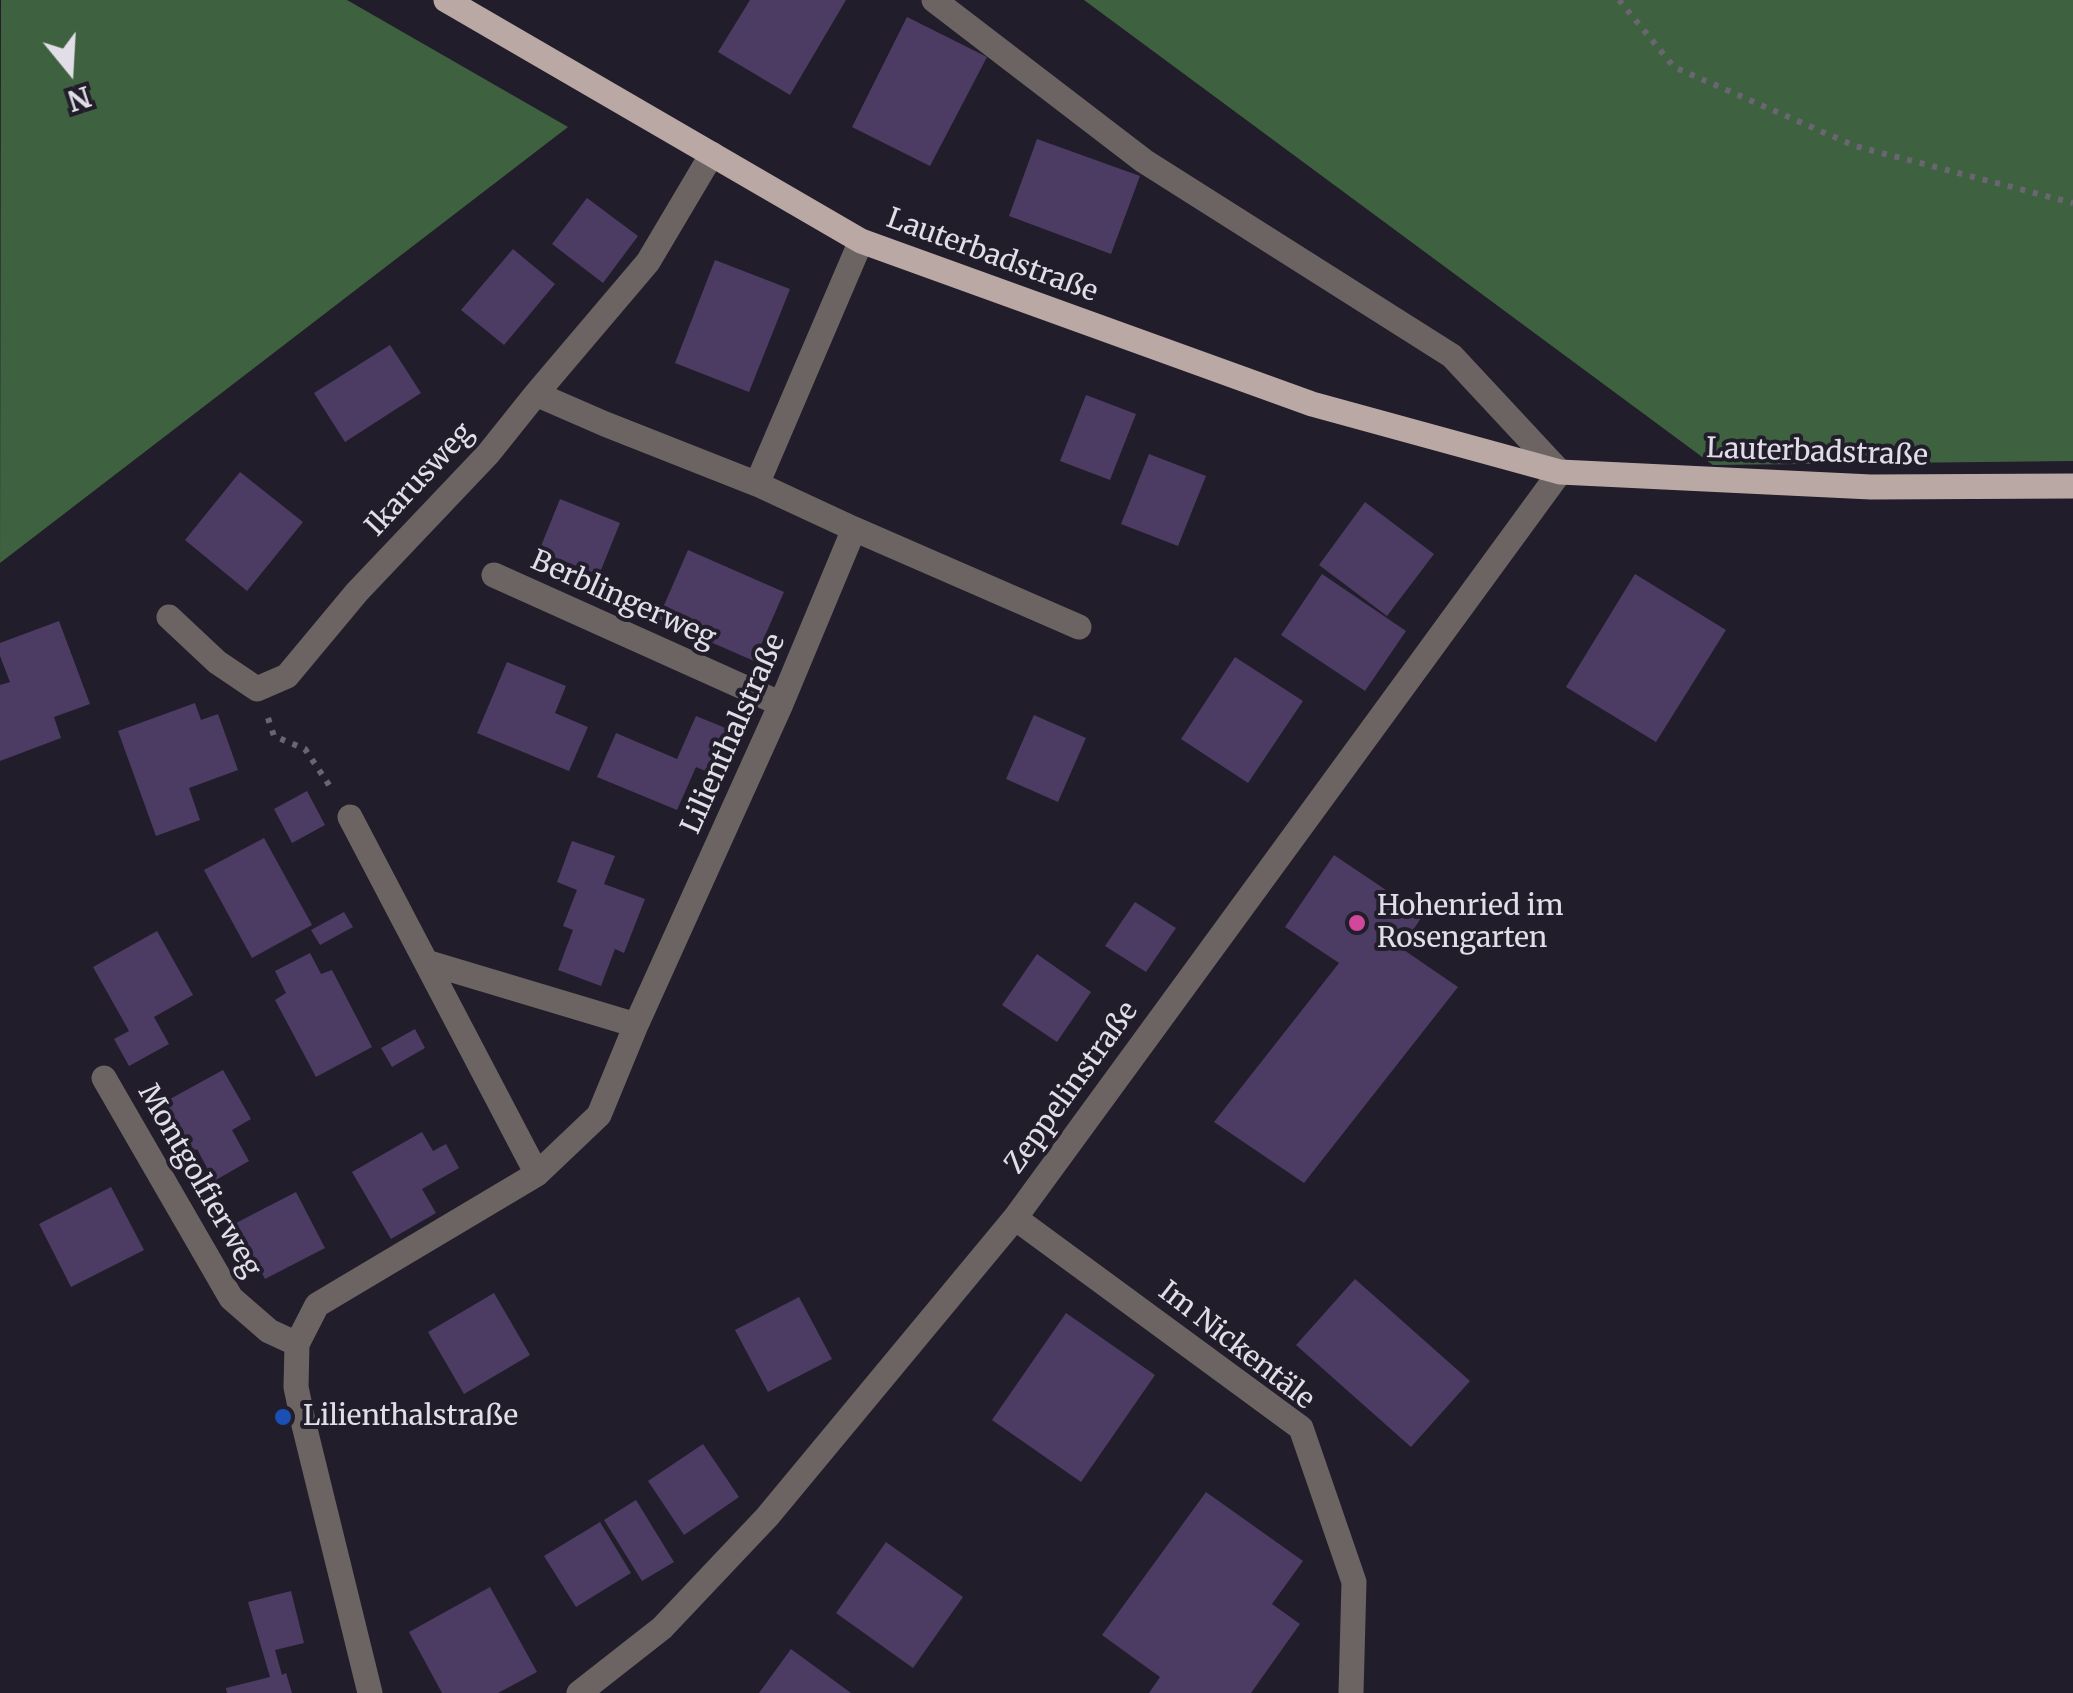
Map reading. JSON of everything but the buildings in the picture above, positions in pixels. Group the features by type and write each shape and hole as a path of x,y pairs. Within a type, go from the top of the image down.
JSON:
{"main road":[{"name":"Lauterbadstraße","path":"446,0 861,241 1312,404 1560,472 1871,487 2073,486"}],"street":[{"path":"934,0 1144,161 1452,356 1560,472"},
{"name":"Ikarusweg","path":"257,689 287,676 357,592 488,454 648,262 712,154"},
{"path":"757,484 861,241"},
{"path":"536,394 757,484 1079,627"},
{"name":"Zeppelinstraße","path":"579,1693 662,1628 767,1517 1015,1218 1560,472"},
{"name":"Lilienthalstraße","path":"296,1344 317,1304 537,1174 599,1116 854,529"},
{"name":"Berblingerweg","path":"494,575 781,704"},
{"path":"170,617 216,662 257,689"},
{"path":"350,816 537,1174"},
{"path":"426,962 636,1026"},
{"name":"Montgolfierweg","path":"104,1078 231,1298 268,1331 296,1344"},
{"name":"Im Nickentäle","path":"1015,1218 1301,1428 1354,1582 1351,1693"},
{"path":"296,1344 296,1388 370,1693"}],"path":[{"path":"1620,0 1674,68 1856,146 2073,203"},
{"path":"257,689 274,736 304,749 350,816"}],"green space":[{"path":"1,0 347,0 568,127 0,563"},
{"path":"1084,0 2073,0 2073,461 1713,465"}],"place":[{"name":"Hohenried im Rosengarten","path":"1357,923"},
{"name":"Lilienthalstraße","path":"283,1417"}]}
